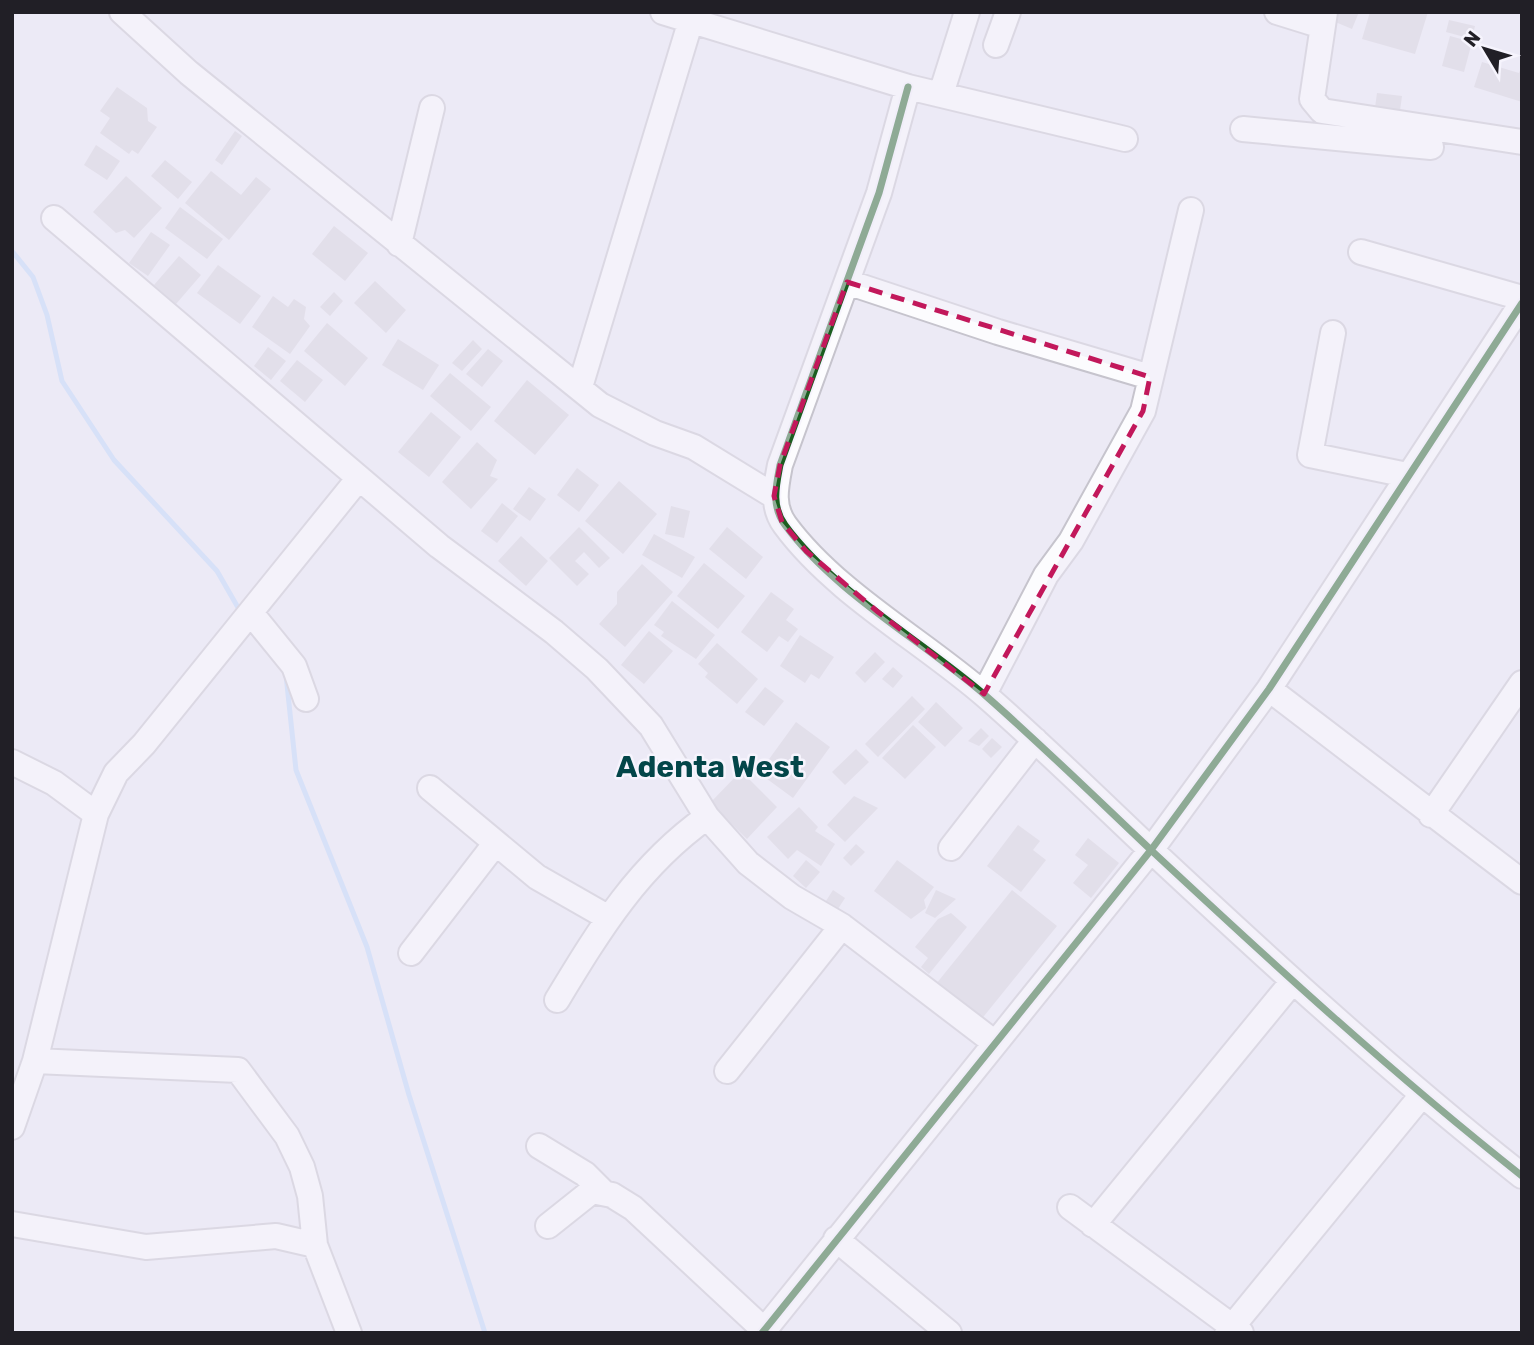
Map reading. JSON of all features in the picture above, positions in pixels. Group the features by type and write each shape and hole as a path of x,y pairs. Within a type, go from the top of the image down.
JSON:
{"street":[{"path":"122,12 189,73 600,405 655,433 694,447 774,496"},
{"path":"663,12 908,87 1125,139"},
{"path":"941,94 967,12"},
{"path":"996,45 1007,12"},
{"path":"1278,12 1324,19 1312,99 1321,111 1430,147"},
{"path":"580,387 691,20"},
{"path":"908,87 879,193 780,465 774,496 782,522 806,551 878,612 984,694 1293,981 1422,1095 1522,1176"},
{"path":"398,244 432,108"},
{"path":"1316,136 1321,111"},
{"path":"1243,129 1316,136 1381,131 1522,142"},
{"path":"984,694 1046,575 1071,541 1143,411 1191,210"},
{"path":"54,218 439,546 554,632 597,668 651,726 707,817 748,863 792,897 842,926 995,1043"},
{"path":"539,1146 585,1174 602,1191 633,1208 763,1331 1151,850 1269,689 1522,300 1361,252"},
{"path":"847,282 998,332 1150,377"},
{"path":"1333,333 1310,455 1407,475"},
{"path":"12,1127 19,1086 35,1061 96,814 117,773 144,744 359,478"},
{"path":"251,613 294,666 306,699"},
{"path":"1431,815 1522,683"},
{"path":"1269,689 1522,882"},
{"path":"951,848 1035,740"},
{"path":"12,762 54,783 96,814"},
{"path":"430,788 537,877 607,916"},
{"path":"557,1000 607,916 672,842 707,817"},
{"path":"411,953 495,844"},
{"path":"727,1071 842,926"},
{"path":"1093,1225 1293,981"},
{"path":"35,1061 238,1070 287,1136 302,1167 310,1196 315,1245 349,1333"},
{"path":"1070,1207 1233,1331 1422,1095"},
{"path":"548,1226 592,1191 602,1191"},
{"path":"12,1224 146,1247 276,1236 315,1245"},
{"path":"836,1239 949,1333"}],"highlighted area":[{"path":"847,282 1150,377 1143,411 984,694 878,612 806,551 782,522 774,496 780,465"}],"building":[{"path":"1337,12 1359,12 1352,29 1333,21"},
{"path":"1370,12 1428,12 1415,54 1362,39"},
{"path":"1449,20 1475,26 1472,39 1446,32"},
{"path":"1450,36 1472,42 1464,72 1442,66"},
{"path":"1482,62 1519,73 1522,65 1522,102 1474,87"},
{"path":"117,87 147,108 148,121 157,127 138,154 132,150 129,154 100,133 110,118 100,111"},
{"path":"1377,93 1402,96 1399,118 1374,115"},
{"path":"235,131 242,136 222,165 215,160"},
{"path":"96,145 120,161 107,180 84,165"},
{"path":"165,160 192,182 178,199 151,176"},
{"path":"211,171 241,195 256,177 271,189 229,240 185,203"},
{"path":"126,176 162,208 134,238 125,230 116,233 93,212"},
{"path":"180,207 223,239 207,259 165,228"},
{"path":"334,226 368,253 345,281 312,254"},
{"path":"151,232 170,245 148,276 129,263"},
{"path":"179,256 201,275 176,304 154,285"},
{"path":"218,265 261,296 240,324 197,293"},
{"path":"375,281 406,310 386,333 354,303"},
{"path":"334,292 343,301 330,316 320,307"},
{"path":"273,296 288,307 294,299 306,307 304,319 310,326 290,354 252,327"},
{"path":"327,323 368,358 345,386 304,351"},
{"path":"398,339 439,365 423,390 382,365"},
{"path":"473,340 482,349 462,371 452,363"},
{"path":"268,347 286,361 271,380 254,366"},
{"path":"488,349 503,361 482,387 466,374"},
{"path":"297,360 323,380 305,402 280,381"},
{"path":"450,373 491,407 471,431 430,396"},
{"path":"527,380 569,415 535,455 494,421"},
{"path":"431,412 461,437 429,477 398,452"},
{"path":"477,442 497,460 490,476 498,479 471,509 442,482"},
{"path":"577,468 599,485 579,512 557,495"},
{"path":"619,481 657,514 623,554 585,521"},
{"path":"529,487 546,499 530,521 513,509"},
{"path":"502,503 518,516 497,543 481,531"},
{"path":"671,506 690,511 684,538 665,534"},
{"path":"579,527 610,558 599,568 584,552 575,561 589,574 577,586 549,558"},
{"path":"727,527 763,557 746,579 709,549"},
{"path":"654,534 695,557 682,578 642,555"},
{"path":"521,536 548,561 526,586 498,561"},
{"path":"704,563 745,596 718,629 677,596"},
{"path":"642,564 673,592 625,647 599,624 617,604 617,592"},
{"path":"771,592 794,609 786,620 798,629 788,642 779,636 767,652 741,632"},
{"path":"672,601 715,635 696,659 661,636 664,632 654,625"},
{"path":"649,631 673,651 644,684 621,665"},
{"path":"800,635 834,657 819,679 811,674 805,683 780,666"},
{"path":"717,643 758,679 737,704 705,677 708,673 698,664"},
{"path":"875,652 885,662 865,683 855,673"},
{"path":"893,667 903,676 893,688 882,679"},
{"path":"765,687 784,701 764,726 745,712"},
{"path":"912,696 925,709 878,757 865,744"},
{"path":"936,702 963,728 945,747 918,722"},
{"path":"796,722 830,747 793,798 759,773"},
{"path":"913,725 936,747 905,779 882,758"},
{"path":"981,728 989,736 979,746 968,741"},
{"path":"992,738 1002,747 991,758 982,749"},
{"path":"856,749 869,762 845,785 832,772"},
{"path":"741,771 777,807 747,839 710,803"},
{"path":"854,796 878,808 845,842 827,825"},
{"path":"799,807 818,827 815,831 835,844 821,866 797,850 788,859 767,837"},
{"path":"1018,825 1040,841 1033,850 1046,860 1021,892 987,866"},
{"path":"1088,838 1119,863 1091,898 1073,883 1088,865 1075,855"},
{"path":"856,844 865,852 851,866 843,858"},
{"path":"806,860 820,872 806,888 793,876"},
{"path":"897,860 934,887 924,900 926,908 911,919 874,891"},
{"path":"833,890 845,898 836,912 824,904"},
{"path":"936,890 956,899 935,918 925,913"},
{"path":"1012,890 1057,926 980,1021 936,984"},
{"path":"951,913 967,927 929,974 921,967 928,958 915,947 938,919"}],"waterway":[{"path":"12,251 33,277 47,315 62,381 114,460 217,571 240,611"},
{"path":"286,675 296,770 367,947 409,1095 485,1333"}],"cycle path":[{"path":"908,87 879,193 780,465 776,503 781,518 805,550 829,573 986,696 1334,1017 1522,1176"},
{"path":"762,1333 1151,850 1269,689 1522,303"}],"district":[{"name":"Adenta West","path":"710,767"}]}
